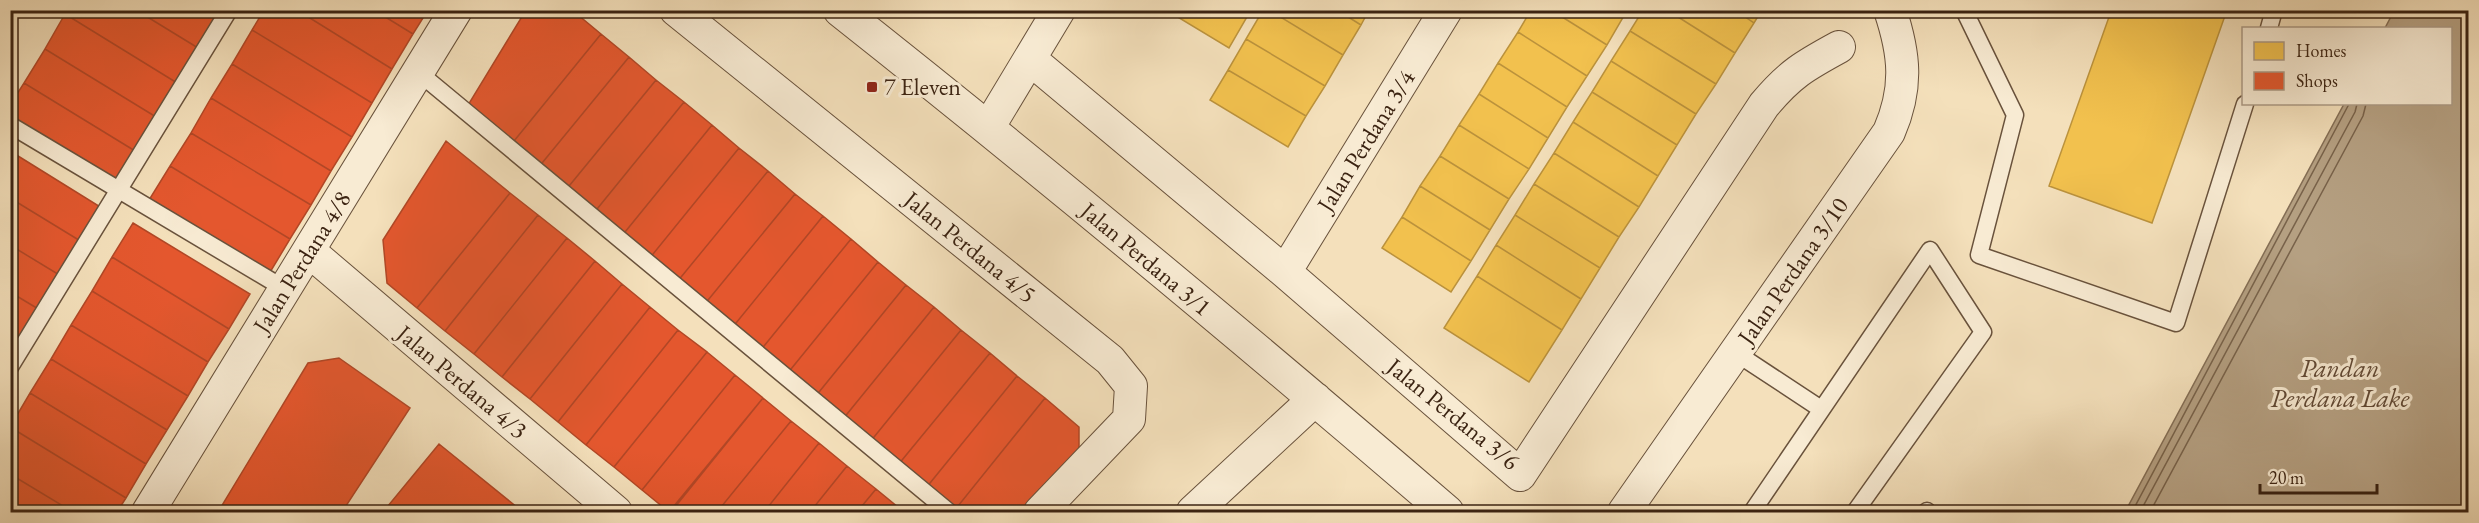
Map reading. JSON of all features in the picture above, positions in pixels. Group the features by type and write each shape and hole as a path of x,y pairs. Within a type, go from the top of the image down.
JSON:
{"street":[{"name":"Jalan Perdana 4/8","path":"148,513 456,10"},
{"name":"Jalan Perdana 4/5","path":"676,10 1110,360 1131,386 1130,419 1040,513"},
{"name":"Jalan Perdana 3/1","path":"840,10 988,128 1315,399 1447,513"},
{"path":"988,128 1059,10"},
{"name":"Jalan Perdana 3/4","path":"1285,272 1446,10"},
{"name":"Jalan Perdana 3/10","path":"1624,513 1889,132 1897,113 1904,78 1901,45 1890,10"},
{"name":"Jalan Perdana 3/6","path":"1030,59 1285,272 1520,475 1764,105 1785,80 1802,66 1839,47"},
{"name":"Jalan Perdana 4/3","path":"309,251 616,513"},
{"path":"1193,513 1315,399"}],"lane":[{"path":"10,367 230,10"},
{"path":"1964,10 2015,116 1979,255 2176,323 2245,105"},
{"path":"2269,27 2274,10"},
{"path":"418,72 949,513"},
{"path":"10,125 285,289"},
{"path":"1752,513 1930,250 1983,332 1855,513"},
{"path":"1736,353 1821,409"}],"water":[{"name":"Pandan Perdana Lake","path":"2394,11 2468,11 2468,512 2125,512 2343,105 2452,105 2452,27 2386,27"}],"building: Homes":[{"path":"1166,10 1251,10 1229,48"},
{"path":"1263,10 1269,10 1343,55 1325,86 1246,39"},
{"path":"1269,10 1337,10 1361,25 1343,55"},
{"path":"1337,10 1369,10 1361,25"},
{"path":"1531,10 1551,10 1607,45 1587,76 1518,32"},
{"path":"1551,10 1619,10 1625,14 1607,45"},
{"path":"1643,10 1667,10 1735,53 1716,84 1630,31"},
{"path":"1667,10 1735,10 1754,23 1735,53"},
{"path":"1735,10 1762,10 1754,23"},
{"path":"2091,10 2227,10 2152,223 2049,186 2109,17"},
{"path":"1630,31 1716,84 1696,114 1611,61"},
{"path":"1518,32 1587,76 1567,107 1498,63"},
{"path":"1246,39 1325,86 1306,116 1228,70"},
{"path":"1611,61 1696,114 1677,145 1592,92"},
{"path":"1498,63 1567,107 1548,138 1479,94"},
{"path":"1228,70 1306,116 1288,147 1210,100"},
{"path":"1592,92 1677,145 1658,176 1573,122"},
{"path":"1479,94 1548,138 1529,169 1459,125"},
{"path":"1573,122 1658,176 1639,207 1554,153"},
{"path":"1459,125 1529,169 1509,199 1440,156"},
{"path":"1554,153 1639,207 1619,237 1534,184"},
{"path":"1440,156 1509,199 1490,230 1420,186"},
{"path":"1534,184 1619,237 1600,268 1515,215"},
{"path":"1420,186 1490,230 1471,261 1402,217"},
{"path":"1515,215 1600,268 1581,299 1496,245"},
{"path":"1402,217 1471,261 1451,292 1382,248"},
{"path":"1496,245 1581,299 1562,330 1477,276"},
{"path":"1477,276 1562,330 1529,382 1444,328"}],"building: Shops":[{"path":"68,10 136,10 203,51 182,86 65,14"},
{"path":"136,10 212,10 223,17 203,51"},
{"path":"264,10 297,10 392,69 372,103 252,30"},
{"path":"297,10 374,10 413,34 392,69"},
{"path":"374,10 428,10 413,34"},
{"path":"526,10 572,10 601,34 510,146 465,110"},
{"path":"65,14 182,86 161,120 45,49"},
{"path":"252,30 372,103 352,137 232,64"},
{"path":"601,34 629,57 538,168 510,146"},
{"path":"45,49 161,120 140,154 24,83"},
{"path":"629,57 656,80 565,191 538,168"},
{"path":"232,64 352,137 331,171 211,98"},
{"path":"656,80 684,102 593,214 565,191"},
{"path":"24,83 140,154 120,189 10,122 10,105"},
{"path":"211,98 331,171 311,205 191,133"},
{"path":"684,102 712,125 621,237 593,214"},
{"path":"712,125 739,148 649,259 621,237"},
{"path":"191,133 311,205 290,239 170,166"},
{"path":"446,141 510,193 417,308 387,283 383,240"},
{"path":"739,148 768,171 677,282 649,259"},
{"path":"10,151 102,208 82,242 10,198"},
{"path":"170,166 290,239 269,274 149,200"},
{"path":"768,171 795,194 704,305 677,282"},
{"path":"510,193 538,215 445,331 417,308"},
{"path":"795,194 823,216 732,328 704,305"},
{"path":"10,198 82,242 61,276 10,245"},
{"path":"538,215 567,238 474,354 445,331"},
{"path":"823,216 851,239 760,351 732,328"},
{"path":"133,223 250,294 229,329 112,257"},
{"path":"567,238 595,261 502,377 474,354"},
{"path":"851,239 878,262 787,374 760,351"},
{"path":"10,245 61,276 40,310 10,292"},
{"path":"112,257 229,329 208,362 92,291"},
{"path":"595,261 622,284 530,399 502,377"},
{"path":"878,262 906,285 815,397 787,374"},
{"path":"622,284 650,307 558,422 530,399"},
{"path":"906,285 934,307 843,419 815,397"},
{"path":"92,291 208,362 188,396 71,325"},
{"path":"10,292 40,310 19,344 10,338"},
{"path":"650,307 678,330 586,445 558,422"},
{"path":"934,307 961,330 870,442 843,419"},
{"path":"71,325 188,396 167,430 51,359"},
{"path":"678,330 707,352 614,467 586,445"},
{"path":"961,330 990,353 898,465 870,442"},
{"path":"707,352 735,375 642,490 614,467"},
{"path":"990,353 1017,376 926,488 898,465"},
{"path":"339,358 410,408 342,512 218,512 308,363"},
{"path":"51,359 167,430 146,464 30,393"},
{"path":"735,375 763,398 669,512 642,490"},
{"path":"1017,376 1045,398 954,511 926,488"},
{"path":"30,393 146,464 126,498 10,427"},
{"path":"763,398 791,421 717,512 671,512"},
{"path":"1045,398 1079,427 1079,461 1019,512 954,511"},
{"path":"791,421 819,443 764,512 717,512"},
{"path":"10,427 126,498 117,512 73,512 10,474"},
{"path":"819,443 847,466 810,512 764,512"},
{"path":"439,444 523,512 383,512"},
{"path":"847,466 876,489 857,512 810,512"},
{"path":"10,474 73,512 10,512"},
{"path":"876,489 904,512 857,512"}],"place":[{"name":"7 Eleven","path":"872,87"}]}
